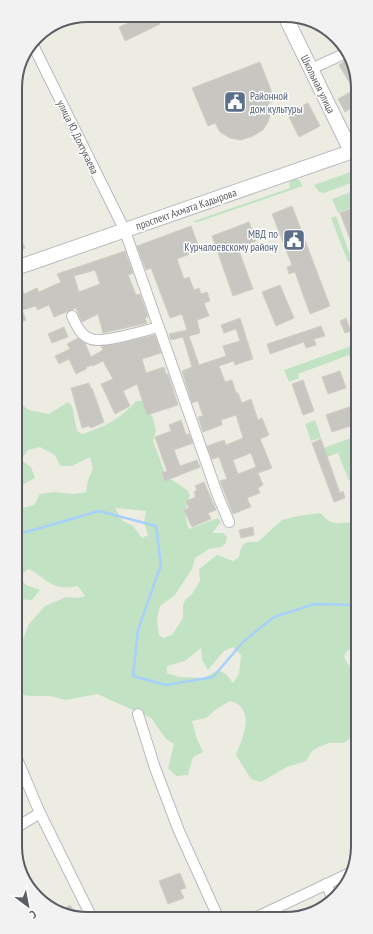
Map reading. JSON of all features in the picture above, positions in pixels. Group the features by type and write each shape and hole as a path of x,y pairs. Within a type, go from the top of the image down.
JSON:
{"main road":[{"name":"Школьная улица","path":"288,22 351,147"},
{"name":"проспект Ахмата Кадырова","path":"22,266 351,152"}],"street":[{"name":"улица Ю. Дохтукаева","path":"35,49 125,231 218,496 229,522"},
{"path":"311,69 342,55"},
{"path":"72,316 76,326 84,335 92,340 104,340 159,326"},
{"path":"138,714 155,768 179,831 216,912"},
{"path":"22,772 40,813 89,912"},
{"path":"22,824 40,813"},
{"path":"267,912 343,876"},
{"path":"326,884 331,894"}],"green space":[{"path":"351,172 351,183 324,193 319,192 314,185"},
{"path":"296,178 303,186 195,223 194,221 290,188 289,183 291,180"},
{"path":"351,192 351,208 338,213 332,199"},
{"path":"336,216 351,257 351,260 348,262 331,218"},
{"path":"351,346 351,361 349,355 298,374 299,378 289,382 284,370"},
{"path":"136,401 142,401 153,418 156,431 153,441 166,476 187,490 190,495 186,512 186,520 189,529 218,518 221,522 212,533 223,533 227,537 226,543 221,547 209,549 195,558 192,569 175,595 160,606 157,619 159,635 163,638 172,635 183,618 183,606 185,600 192,594 200,581 199,569 217,555 233,561 239,557 243,545 247,542 258,542 282,520 298,516 320,513 331,522 351,523 351,649 347,651 344,656 351,666 351,738 344,743 329,743 317,748 312,751 306,761 287,767 261,782 251,779 236,755 243,737 246,718 240,706 230,701 215,710 206,718 192,721 197,739 203,752 193,757 188,775 176,776 168,768 174,744 166,739 151,718 98,694 66,700 50,696 24,695 22,693 22,642 29,624 45,606 66,597 78,598 85,596 78,586 56,586 29,569 22,574 22,508 34,505 40,494 53,492 74,494 86,492 88,480 93,469 90,457 72,466 60,466 55,455 40,447 28,450 22,459 22,405 29,410 49,414 68,402 72,406 77,431 83,434 112,422","holes":["115,508 146,511 144,523 148,535 142,538 133,526 123,521","233,647 241,655 239,674 233,683 226,674 218,670 204,678 179,677 167,673 167,666 185,661 201,648 202,660 208,670 224,651"]},
{"path":"315,420 321,438 311,441 305,424"},
{"path":"351,438 351,480 349,481 338,453 327,457 324,448"},
{"path":"22,461 31,467 35,478 22,486"},
{"path":"22,580 26,585 40,590 32,600 22,599"}],"building":[{"path":"130,22 159,22 160,24 125,41 119,27"},
{"path":"345,61 349,71 351,84 339,65"},
{"name":"Районной дом культуры","path":"260,62 275,100 268,104 271,112 268,122 263,130 253,136 241,140 230,138 220,132 215,123 208,126 192,88"},
{"path":"351,92 351,108 345,112 338,99"},
{"path":"308,103 320,126 299,137 287,113"},
{"name":"МВД по Курчалоевскому району","path":"292,206 330,306 310,314 295,272 289,274 287,267 292,265 272,214"},
{"path":"351,209 351,242 340,213"},
{"path":"249,222 256,241 238,248 253,289 233,296 212,236"},
{"path":"191,226 200,250 177,259 184,279 189,277 194,290 199,288 201,294 207,292 210,301 204,303 209,316 197,320 200,333 189,336 199,365 226,356 223,346 240,341 236,329 224,333 221,325 240,318 253,359 235,365 234,361 219,366 225,382 232,380 236,393 238,393 242,403 251,399 258,420 262,418 269,435 260,439 272,468 258,473 263,485 258,488 260,493 247,498 251,507 233,514 220,481 227,479 219,457 212,459 207,446 224,440 226,445 243,438 236,415 221,420 222,425 203,432 198,417 203,416 198,401 192,403 182,371 192,367 183,337 171,340 169,334 187,330 182,314 170,318 151,268 146,270 137,246","holes":["251,453 256,467 238,474 233,460"]},
{"path":"22,242 25,248 22,250"},
{"path":"125,251 133,273 128,275 136,295 140,294 148,317 145,318 147,323 103,333 98,314 82,322 76,308 54,317 49,305 37,310 36,306 22,310 22,288 24,294 37,288 39,292 61,282 57,274","holes":["95,270 100,284 79,292 74,276"]},
{"path":"280,285 294,318 276,326 262,292"},
{"path":"22,310 26,320 22,322"},
{"path":"346,318 351,331 345,333 340,321"},
{"path":"321,326 325,336 314,339 316,345 306,348 304,342 270,354 267,344"},
{"path":"64,327 68,337 52,343 48,334"},
{"path":"155,335 161,353 142,359 146,373 164,367 166,374 168,374 178,405 147,415 137,384 123,391 130,406 115,414 101,384 113,379 103,361 93,366 86,367 86,369 76,374 69,359 59,364 55,356 70,349 67,344 78,338 85,343 91,357 103,350 101,346"},
{"path":"340,371 346,388 328,394 322,377"},
{"path":"303,380 314,411 303,415 292,384"},
{"path":"89,383 104,422 91,428 89,426 82,428 71,388"},
{"path":"351,406 351,426 332,432 326,415"},
{"path":"181,420 186,435 189,434 193,443 174,450 180,466 197,460 200,467 165,481 162,473 167,471 155,437 171,431 169,425"},
{"path":"321,439 340,493 343,491 345,498 334,502 312,443"},
{"path":"204,482 216,510 208,513 211,519 192,527 184,510 189,508 186,501 196,497 194,492 197,490 195,486"},
{"path":"253,527 254,535 241,538 239,530"},
{"path":"180,873 186,888 180,890 184,898 168,904 159,881"},
{"path":"70,905 73,911 67,909 65,908"}],"waterway":[{"path":"22,533 99,511 156,526 161,565 138,630 133,676 166,685 213,677 244,641 274,617 315,604 351,605"}],"place":[{"name":"Районной дом культуры","path":"235,102"},
{"name":"МВД по Курчалоевскому району","path":"294,240"}]}
